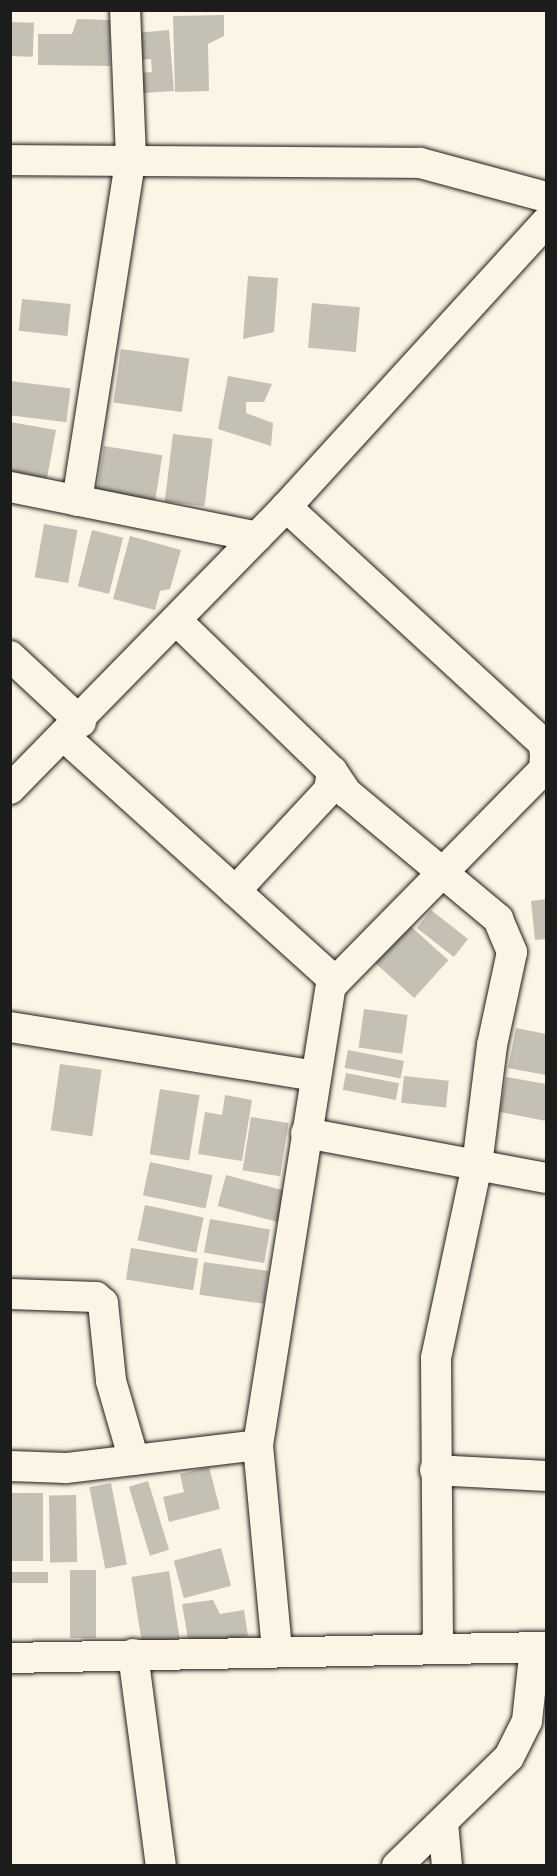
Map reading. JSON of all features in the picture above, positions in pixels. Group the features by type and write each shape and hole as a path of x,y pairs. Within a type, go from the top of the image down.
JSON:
{"street":[{"path":"77,501 131,158 125,10"},
{"path":"10,160 131,158 420,163 546,196"},
{"path":"10,789 73,730 286,507 546,222"},
{"path":"10,487 257,537"},
{"path":"277,1650 258,1445 315,1076 334,981 445,871 543,769 543,743 286,507"},
{"path":"177,621 332,771 347,793 445,871 498,919 512,952 492,1045 477,1165 436,1358 438,1648"},
{"path":"10,656 73,730 236,891 334,981"},
{"path":"236,891 329,790 332,771"},
{"path":"10,1027 315,1076"},
{"path":"306,1133 546,1178"},
{"path":"10,1294 96,1297 103,1303 111,1381 134,1460"},
{"path":"10,1466 134,1460 258,1445"},
{"path":"435,1470 546,1476"},
{"path":"10,1658 277,1650 541,1647 527,1721 513,1748 444,1823 397,1866"},
{"path":"133,1654 161,1866"},
{"path":"444,1823 447,1866"}],"building":[{"path":"224,15 224,36 208,44 209,91 175,92 173,16"},
{"path":"77,19 110,20 110,66 38,65 38,34 72,34"},
{"path":"10,22 34,23 33,57 10,56"},
{"path":"169,30 174,91 143,93 141,73 152,72 151,59 137,60 135,33"},
{"path":"248,276 278,278 274,332 243,339"},
{"path":"22,299 71,304 67,336 19,331"},
{"path":"312,303 360,307 356,352 308,348"},
{"path":"121,349 189,359 182,412 113,402"},
{"path":"228,376 272,384 264,402 246,402 246,413 273,423 271,446 218,429"},
{"path":"10,381 71,388 66,422 10,415"},
{"path":"10,422 56,430 47,478 10,471"},
{"path":"173,434 213,439 204,506 165,501"},
{"path":"104,446 162,455 155,502 97,492"},
{"path":"44,524 77,530 68,583 35,577"},
{"path":"92,530 123,538 109,594 78,586"},
{"path":"130,536 181,550 170,589 160,591 155,610 113,599"},
{"path":"546,899 546,939 535,940 531,901"},
{"path":"431,910 468,939 454,957 417,928"},
{"path":"406,922 448,960 414,998 372,960"},
{"path":"364,1009 408,1015 402,1054 359,1048"},
{"path":"516,1028 546,1034 546,1075 508,1068"},
{"path":"348,1050 404,1061 401,1079 345,1068"},
{"path":"60,1064 102,1070 92,1136 51,1130"},
{"path":"346,1073 399,1083 396,1100 343,1090"},
{"path":"404,1076 449,1081 446,1108 401,1103"},
{"path":"506,1077 546,1084 546,1121 500,1112"},
{"path":"160,1089 200,1095 189,1160 150,1154"},
{"path":"225,1095 252,1100 242,1161 198,1154 205,1112 222,1115"},
{"path":"251,1117 289,1123 280,1176 243,1170"},
{"path":"150,1162 213,1175 206,1209 143,1195"},
{"path":"226,1175 286,1191 278,1222 218,1206"},
{"path":"145,1205 204,1217 196,1253 138,1240"},
{"path":"210,1219 270,1230 264,1263 204,1252"},
{"path":"131,1248 198,1259 193,1290 126,1280"},
{"path":"204,1262 268,1271 264,1304 199,1295"},
{"path":"209,1467 220,1509 169,1522 163,1497 184,1492 180,1474"},
{"path":"148,1481 169,1550 150,1556 129,1487"},
{"path":"111,1483 127,1564 105,1569 89,1487"},
{"path":"10,1493 43,1493 43,1561 10,1561"},
{"path":"49,1495 76,1495 77,1562 50,1562"},
{"path":"221,1548 231,1586 184,1598 174,1561"},
{"path":"70,1570 96,1570 96,1638 70,1638"},
{"path":"169,1571 180,1638 142,1644 131,1577"},
{"path":"10,1572 48,1572 48,1583 10,1583"},
{"path":"213,1600 220,1614 244,1610 248,1636 189,1645 182,1604"}]}
